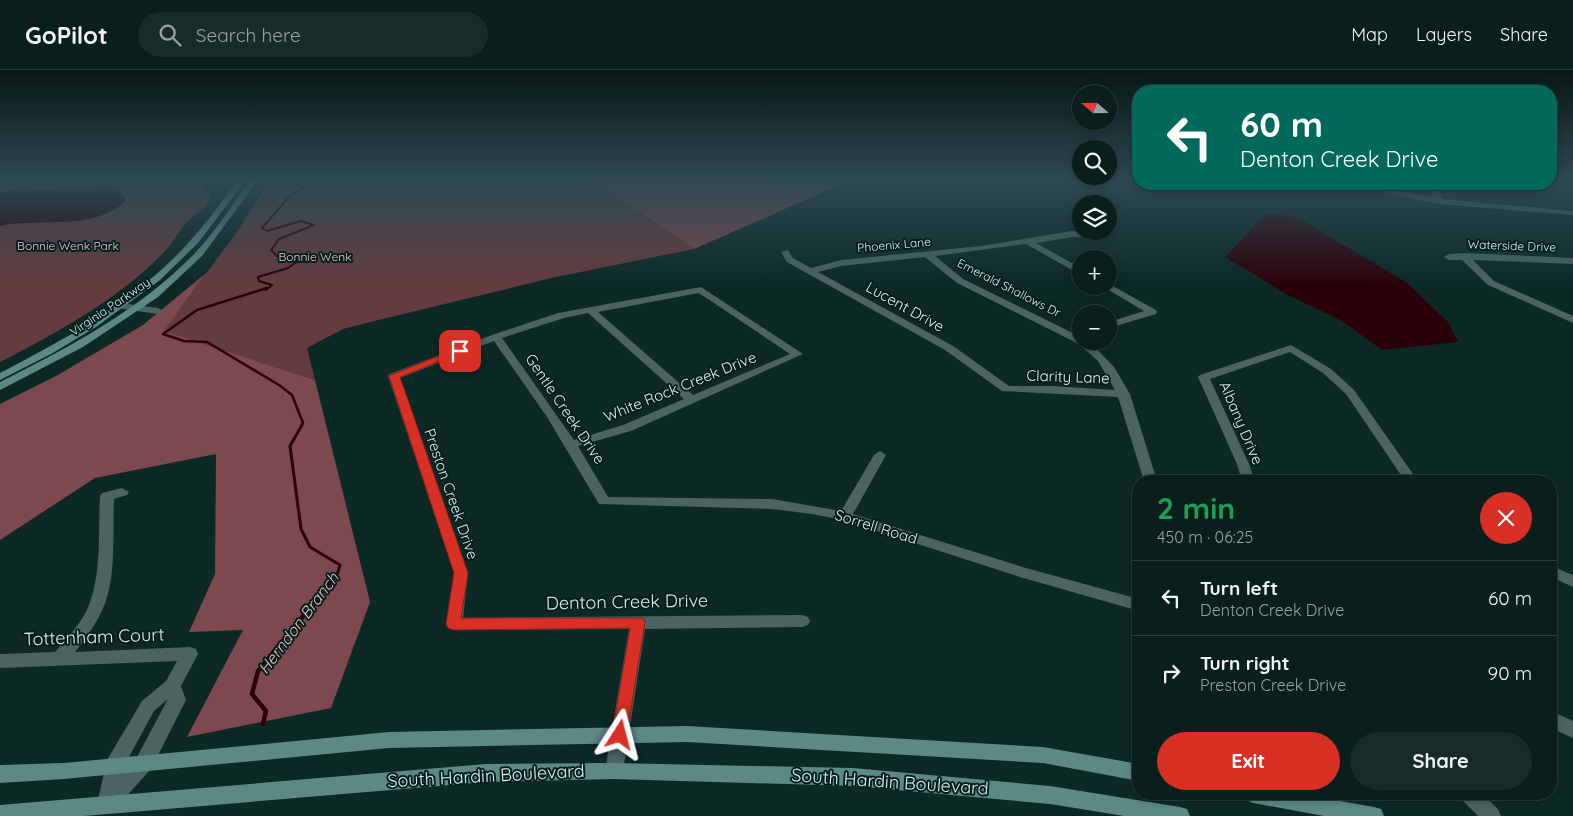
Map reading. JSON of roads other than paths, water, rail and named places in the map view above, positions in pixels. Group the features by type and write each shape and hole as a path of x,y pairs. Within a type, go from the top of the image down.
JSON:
{"main road":[{"name":"Virginia Parkway","path":"0,377 53,349 120,306 178,258 213,215"},
{"name":"Virginia Parkway","path":"0,388 72,349 138,307 173,279 200,253 229,215"},
{"path":"0,774 114,766 389,740 687,734 1043,755 1132,772"},
{"name":"South Hardin Boulevard","path":"0,814 486,773 614,770 853,777 1050,795 1180,816"},
{"path":"1286,800 1374,816"}],"street":[{"name":"Phoenix Lane","path":"809,271 840,263 928,255 1028,242 1072,234"},
{"path":"1028,242 1072,267"},
{"name":"Lucent Drive","path":"785,252 790,260 949,348 1003,388 1010,390"},
{"name":"Emerald Shallows Dr","path":"928,255 960,281 1072,334"},
{"path":"1463,256 1491,282 1573,320"},
{"name":"Waterside Drive","path":"1449,257 1463,256 1572,262"},
{"name":"White Rock Creek Drive","path":"572,444 627,428 798,354 701,290 590,309"},
{"path":"1117,292 1152,312 1117,323"},
{"path":"120,306 158,311"},
{"path":"496,337 590,309 692,400"},
{"name":"Preston Creek Drive","path":"454,624 461,573 394,376 496,337"},
{"name":"Gentle Creek Drive","path":"496,337 538,392 572,444 604,501"},
{"name":"Albany Drive","path":"1245,475 1204,378 1291,348 1327,371 1350,392 1408,475"},
{"name":"Emerald Shallows Dr","path":"1094,350 1104,359 1124,394 1149,475"},
{"name":"Clarity Lane","path":"1010,390 1052,389 1124,394"},
{"path":"845,516 880,455"},
{"path":"60,658 87,623 97,603 101,586 108,496 122,492"},
{"name":"Sorrell Road","path":"604,501 772,504 812,509 845,516 1025,573 1132,601"},
{"path":"1557,574 1573,581"},
{"name":"Denton Creek Drive","path":"454,624 802,621"},
{"path":"614,770 638,622"},
{"name":"Tottenham Court","path":"0,661 190,654 172,686"},
{"path":"172,686 176,700 144,763 107,804 114,766 148,706 172,686"},
{"path":"1557,722 1573,730"},
{"path":"1475,800 1491,816"}],"waterway":[{"name":"Herndon Branch","path":"266,290 272,285 259,281 258,277 288,268 302,258 277,256 271,250 279,239 314,225 301,221 267,231 262,228 273,215"},
{"name":"Herndon Branch","path":"267,288 197,310 163,334 184,341 207,342 279,385 292,395 303,423 301,426"},
{"name":"Herndon Branch","path":"302,425 290,446 301,529 310,547 340,565 337,575 317,599"},
{"name":"Herndon Branch","path":"263,724 266,711 252,694 258,671 318,598"}],"park label":[{"name":"Bonnie Wenk Park","path":"68,246"},
{"name":"Bonnie Wenk","path":"315,257"}]}
